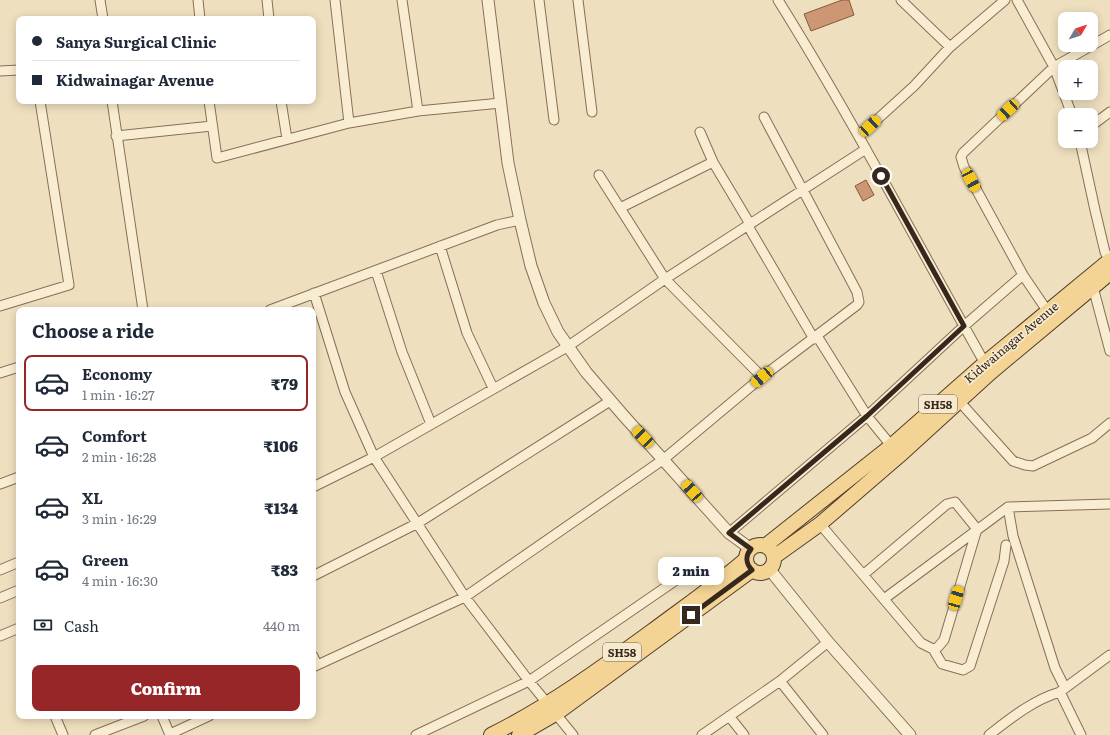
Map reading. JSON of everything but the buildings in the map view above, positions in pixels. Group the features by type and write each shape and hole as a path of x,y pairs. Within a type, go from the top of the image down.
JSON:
{"main road":[{"name":"Kidwainagar Avenue","path":"772,563 820,524 895,451 987,368 1050,315 1110,260"},
{"name":"Kidwainagar Avenue","path":"1050,315 1093,287 1110,273"},
{"name":"Kidwainagar Avenue","path":"765,546 895,451 959,401 987,368"},
{"name":"SH58","path":"519,735 750,559 757,545 765,546"},
{"path":"750,559 760,573 772,563 771,550 765,546"},
{"name":"SH58","path":"491,735 552,709"}],"street":[{"path":"100,0 103,16"},
{"path":"198,0 200,16"},
{"path":"266,0 269,16"},
{"path":"336,0 349,123"},
{"path":"402,0 418,110"},
{"path":"488,0 508,163 520,220 531,266 558,332 567,347 610,401 664,459 750,559"},
{"path":"539,0 554,120"},
{"path":"578,0 592,112"},
{"path":"778,0 813,56 859,136 987,368"},
{"path":"901,0 950,47"},
{"path":"859,136 914,86 950,47 1005,0"},
{"path":"1017,0 1054,68 1069,108"},
{"path":"1050,315 1023,276 964,167 961,157 962,153 1054,68 1110,35"},
{"path":"0,72 16,70"},
{"path":"209,104 217,158 349,123 418,110 501,103"},
{"path":"0,306 69,285 40,104"},
{"path":"112,104 116,136 144,307"},
{"path":"281,104 287,139"},
{"path":"1098,121 1110,112"},
{"path":"316,666 466,597 664,459 762,377 857,305 857,292 764,117"},
{"path":"116,136 212,126"},
{"path":"700,132 713,162 815,337 867,416 895,451"},
{"path":"1082,148 1095,210 1106,252 1110,260"},
{"path":"316,486 374,457 567,347 665,279 866,149"},
{"path":"620,208 713,162"},
{"path":"599,175 665,279 762,377"},
{"path":"278,307 497,225 520,220"},
{"path":"440,246 466,333 493,388"},
{"path":"376,271 402,352 431,424"},
{"path":"729,533 867,416 964,326 1023,276"},
{"path":"1093,287 1106,323 1110,351"},
{"path":"314,294 345,392 374,457 466,597 529,682 573,735"},
{"path":"0,373 16,368"},
{"path":"316,574 418,523 610,401"},
{"path":"959,401 1013,461 1025,465 1033,466 1092,438 1110,423"},
{"path":"0,484 16,478"},
{"path":"863,575 947,504 955,502 976,529"},
{"path":"884,599 976,529 1008,507 1110,504"},
{"path":"1008,507 1013,536 1062,690 1081,735"},
{"path":"820,524 921,643 933,649 942,664 963,670 970,666 1004,561 1006,545"},
{"path":"933,649 938,647 944,640 976,529"},
{"path":"0,570 16,563"},
{"path":"772,563 828,642 910,735"},
{"path":"416,735 529,682 698,565"},
{"path":"0,598 16,591"},
{"path":"0,636 16,631"},
{"path":"702,735 780,681 828,642"},
{"path":"991,735 1026,707 1045,696 1062,690 1110,656"},
{"path":"780,681 823,735"},
{"path":"729,716 744,735"},
{"path":"56,719 63,735"},
{"path":"95,735 136,719"},
{"path":"163,719 170,735 202,719"}],"route":[{"path":"691,615 752,570 747,564 746,559 748,552 751,549 729,533 867,416 964,326 881,176"}]}
